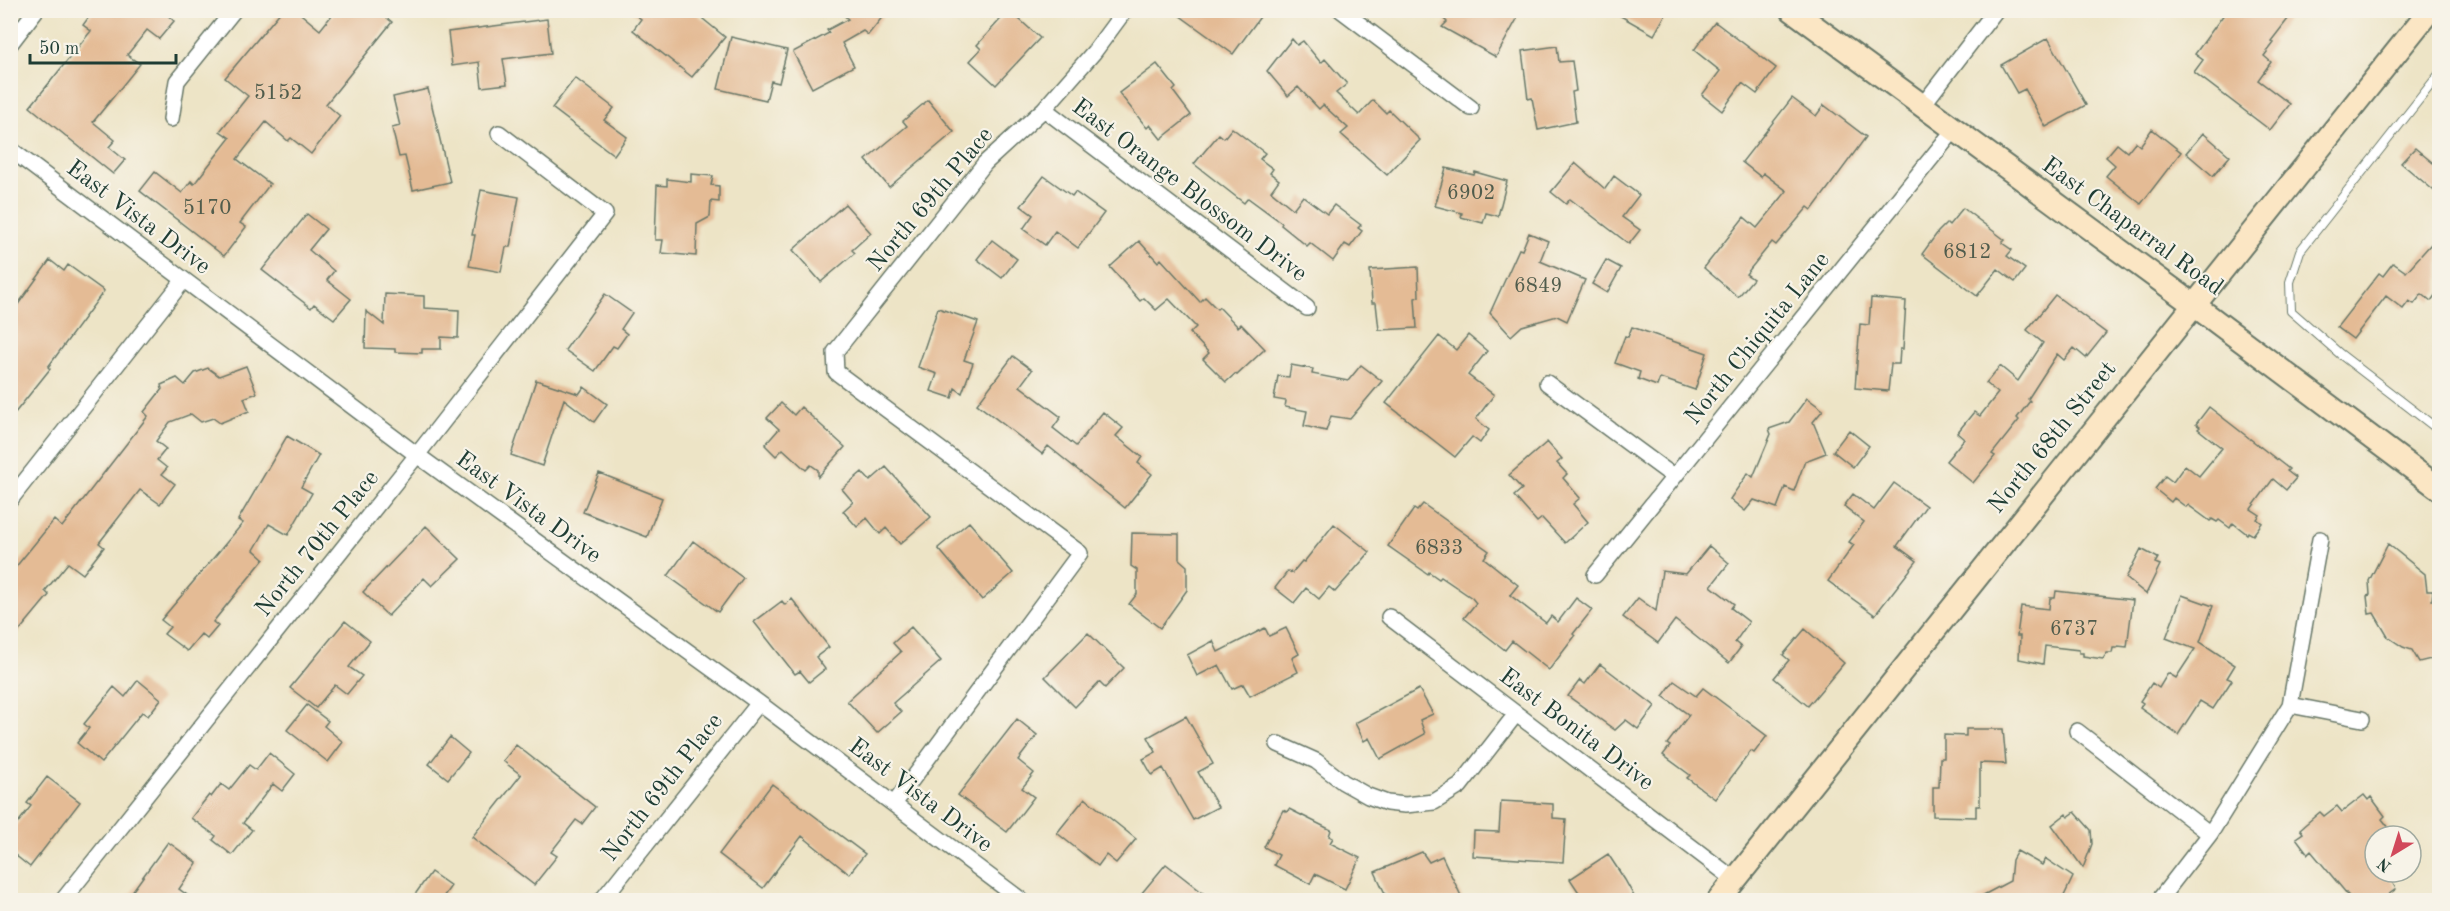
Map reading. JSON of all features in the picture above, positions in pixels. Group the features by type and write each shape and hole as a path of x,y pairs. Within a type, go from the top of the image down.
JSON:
{"street":[{"path":"10,44 36,10"},
{"path":"171,119 177,81 234,10"},
{"name":"North 69th Place","path":"894,804 1080,553 836,372 835,352 985,163 1044,109 1094,52 1125,10"},
{"path":"1341,10 1471,108"},
{"name":"East Chaparral Road","path":"1792,10 2194,305 2439,489"},
{"path":"1922,106 1996,10"},
{"name":"North 68th Street","path":"1719,900 2430,10"},
{"name":"East Orange Blossom Drive","path":"1044,109 1307,308"},
{"name":"North Chiquita Lane","path":"1595,575 1954,130"},
{"name":"North 70th Place","path":"63,900 417,455 605,213 499,133"},
{"name":"East Vista Drive","path":"10,149 417,455 759,703 1021,900"},
{"path":"10,500 183,281"},
{"path":"1547,382 1673,476"},
{"path":"2159,900 2210,834 2290,705 2320,539"},
{"name":"East Bonita Drive","path":"1389,617 1735,880"},
{"name":"North 69th Place","path":"602,900 759,703"},
{"path":"2290,705 2362,719"},
{"path":"1278,744 1316,761 1343,782 1368,796 1387,803 1405,806 1434,802 1460,786 1516,714"},
{"path":"2077,731 2210,834"}],"lane":[{"path":"2439,73 2300,251 2290,282 2291,311 2340,354 2439,431"}],"building":[{"path":"94,10 162,10 174,21 159,39 147,30 127,55 140,64 93,122 115,140 109,147 125,160 113,174 30,107 91,31 83,25"},
{"path":"282,10 296,10 320,30 336,10 377,10 392,22 326,104 340,116 311,154 291,138 288,141 266,122 237,159 270,184 240,223 246,227 224,256 140,191 155,172 182,193 191,181 194,184 230,138 220,131 248,96 225,78"},
{"path":"629,10 692,10 725,37 692,77 633,30 641,19"},
{"path":"838,10 888,10 868,35 863,31 842,43 854,66 812,88 793,52 829,33 827,30 848,19"},
{"path":"1009,10 1040,38 996,85 970,61 981,49 977,45"},
{"path":"1172,10 1265,10 1233,54"},
{"path":"1449,10 1503,10 1517,19 1496,57 1442,27 1447,22 1444,19"},
{"path":"1610,10 1668,10 1654,35"},
{"path":"2227,10 2295,10 2271,41 2274,43 2264,56 2271,62 2258,80 2290,104 2270,130 2194,72 2203,60 2195,54"},
{"path":"547,19 551,53 503,59 507,84 482,87 479,62 452,66 448,32"},
{"path":"1715,22 1776,68 1757,94 1742,83 1722,111 1702,95 1720,71 1694,50"},
{"path":"731,37 787,50 779,83 771,81 766,100 718,89"},
{"path":"2048,38 2086,105 2046,127 2025,89 2017,93 2001,65"},
{"path":"1292,39 1297,45 1303,41 1321,63 1325,59 1347,84 1336,93 1359,115 1373,100 1386,113 1389,110 1420,140 1387,175 1341,134 1348,128 1323,105 1319,109 1298,87 1288,96 1267,71"},
{"path":"1557,46 1559,62 1572,61 1576,91 1572,92 1576,122 1538,130 1532,98 1528,99 1522,51"},
{"path":"1157,64 1176,88 1173,91 1191,115 1161,139 1150,125 1147,128 1119,93"},
{"path":"575,78 614,108 604,120 627,137 614,155 552,108"},
{"path":"428,89 450,182 413,190 405,156 399,157 392,128 400,126 393,97"},
{"path":"1792,98 1816,116 1824,105 1866,137 1812,210 1808,207 1776,245 1772,242 1746,274 1753,279 1738,297 1704,268 1744,217 1757,228 1787,191 1763,173 1761,177 1742,162"},
{"path":"928,100 954,132 889,187 866,160 907,126 903,121"},
{"path":"1232,128 1265,153 1260,159 1273,169 1270,173 1279,180 1271,191 1293,209 1303,196 1327,214 1334,205 1361,225 1358,228 1362,231 1350,247 1345,244 1333,261 1310,243 1307,246 1281,225 1282,223 1248,198 1244,203 1194,164 1219,134 1224,138"},
{"path":"2152,129 2181,152 2141,204 2106,176 2115,165 2106,157 2117,144 2127,152 2135,142 2140,146"},
{"path":"2203,133 2230,156 2213,176 2186,153"},
{"path":"2415,148 2439,168 2439,195 2401,163"},
{"path":"1575,163 1605,189 1614,176 1639,195 1622,217 1640,230 1629,244 1570,199 1566,204 1551,192"},
{"path":"1446,168 1474,175 1475,172 1507,181 1498,216 1486,213 1483,223 1461,217 1462,213 1435,206"},
{"path":"691,174 713,176 711,185 719,186 719,202 711,201 710,217 697,224 696,256 661,253 663,240 655,240 657,185 667,186 667,179 691,182"},
{"path":"1044,176 1072,196 1075,192 1104,213 1078,248 1055,231 1045,245 1023,229 1033,215 1021,206"},
{"path":"481,190 519,197 510,247 506,247 501,272 469,266 475,235 472,235"},
{"path":"845,204 871,233 852,250 855,253 821,282 793,250"},
{"path":"1963,208 2005,240 2002,243 2012,250 2007,256 2025,269 2015,282 1998,269 1977,296 1922,254 1938,232 1947,223 1949,225"},
{"path":"307,214 326,229 309,250 334,271 327,280 351,299 334,319 314,304 311,308 262,270"},
{"path":"1529,233 1548,241 1540,261 1585,280 1567,321 1557,316 1522,326 1511,336 1490,313 1519,249 1522,250"},
{"path":"992,240 1017,259 1002,278 977,259"},
{"path":"1139,241 1158,262 1161,259 1200,302 1205,297 1217,309 1219,307 1238,327 1241,324 1265,349 1237,375 1235,374 1226,382 1203,359 1209,353 1190,333 1196,327 1169,299 1156,310 1144,298 1140,301 1110,267"},
{"path":"2431,244 2439,251 2439,290 2431,301 2422,294 2414,304 2409,301 2403,309 2386,296 2353,339 2337,327 2379,273 2383,276 2393,263 2406,272"},
{"path":"50,260 64,271 68,265 104,291 48,367 50,369 10,419 11,314"},
{"path":"1606,260 1621,268 1607,293 1592,284"},
{"path":"1418,267 1419,297 1415,298 1417,328 1379,330 1376,303 1372,303 1370,270"},
{"path":"385,294 424,296 424,308 459,310 458,338 441,337 441,349 422,349 422,353 365,348 366,311 384,325"},
{"path":"605,294 632,313 621,329 627,334 617,348 613,346 595,371 565,350"},
{"path":"2055,295 2106,333 2086,358 2074,348 2064,360 2057,354 2028,399 2030,401 2017,418 2019,420 1992,454 1995,456 1973,483 1946,461 1964,439 1957,433 1974,412 1980,416 1998,393 1986,383 2000,366 2018,381 2043,343 2027,330"},
{"path":"1871,298 1906,301 1903,349 1900,349 1899,364 1891,364 1888,391 1855,388 1860,324 1869,325"},
{"path":"938,308 978,322 964,360 973,363 962,393 955,388 952,398 931,391 937,374 918,367"},
{"path":"1632,327 1707,353 1695,390 1660,378 1657,386 1638,379 1640,372 1615,363 1625,336 1628,337"},
{"path":"1468,335 1487,351 1468,375 1494,395 1476,419 1489,430 1480,443 1472,437 1455,457 1386,403 1439,336 1456,350"},
{"path":"1013,356 1032,370 1020,386 1061,417 1053,428 1076,446 1103,412 1123,428 1116,436 1142,457 1138,463 1152,474 1125,508 1048,446 1042,454 977,404"},
{"path":"1291,365 1313,369 1312,374 1348,381 1361,365 1382,381 1350,419 1331,416 1326,431 1304,426 1307,411 1285,407 1286,401 1274,399 1278,376 1289,377"},
{"path":"246,366 257,393 244,398 249,411 220,423 213,418 201,422 191,414 170,422 156,441 166,449 157,460 167,468 162,474 175,484 160,504 140,490 99,543 104,547 83,574 68,563 45,591 49,595 10,642 10,574 54,520 62,527 148,416 144,412 162,389 161,385 177,378 185,385 195,373 208,368 219,376"},
{"path":"536,380 579,394 584,387 607,404 594,422 564,399 542,466 511,455"},
{"path":"1807,398 1823,410 1813,422 1826,453 1805,461 1794,491 1785,487 1777,508 1754,500 1745,511 1730,499 1748,473 1753,477 1771,434 1769,429 1789,422"},
{"path":"781,403 794,415 801,407 845,447 818,477 818,470 811,465 806,470 783,449 776,456 765,445 779,429 767,418"},
{"path":"2209,407 2289,469 2287,471 2296,478 2286,490 2273,479 2251,509 2260,515 2257,519 2262,523 2253,535 2248,532 2247,534 2233,523 2230,528 2219,520 2210,521 2174,498 2171,502 2155,489 2165,476 2173,482 2185,465 2199,476 2222,448 2198,429 2200,427 2196,424"},
{"path":"1849,430 1869,446 1853,467 1833,451"},
{"path":"287,436 319,455 301,487 312,493 288,535 269,524 254,550 264,559 213,622 218,626 207,639 201,634 187,651 164,634 170,627 161,620 243,523 238,520"},
{"path":"1547,442 1562,459 1557,463 1567,474 1563,478 1580,498 1573,504 1588,522 1565,543 1542,518 1537,522 1514,496 1522,489 1509,475"},
{"path":"886,467 931,517 900,544 886,528 880,534 867,518 857,527 843,511 853,502 842,489 862,472 870,481"},
{"path":"599,473 662,498 647,537 583,512"},
{"path":"1894,483 1926,506 1897,546 1917,561 1875,615 1828,581 1854,545 1849,542 1864,522 1844,506 1853,494 1874,510"},
{"path":"1423,504 1489,551 1484,558 1518,585 1510,595 1546,623 1551,616 1558,622 1576,598 1592,610 1549,670 1512,641 1505,650 1464,618 1476,603 1472,598 1441,577 1439,579 1429,572 1428,574 1388,546 1414,509 1417,511"},
{"path":"969,522 1013,573 982,600 938,548"},
{"path":"1334,524 1370,552 1335,592 1329,587 1319,599 1306,588 1294,603 1275,588 1288,571 1292,573 1302,561 1304,562"},
{"path":"426,526 460,559 432,586 424,578 388,616 363,592"},
{"path":"1132,533 1179,534 1179,559 1187,566 1187,590 1160,628 1129,604 1137,594 1137,570 1131,566"},
{"path":"693,541 743,578 718,612 668,576"},
{"path":"2388,544 2425,574 2427,591 2433,591 2432,600 2439,600 2439,657 2419,662 2412,650 2388,637 2374,613 2369,614 2367,596 2370,595 2369,581"},
{"path":"1709,546 1729,563 1711,586 1734,604 1731,608 1749,622 1735,642 1741,647 1729,663 1675,620 1658,643 1623,617 1638,598 1656,611 1662,571 1686,574"},
{"path":"2141,549 2158,558 2155,563 2160,565 2146,594 2126,578"},
{"path":"2056,591 2133,600 2127,647 2113,648 2112,653 2107,653 2103,659 2083,656 2079,650 2045,646 2043,664 2019,659 2020,636 2017,636 2021,606 2049,609 2050,598 2055,598"},
{"path":"2182,595 2213,606 2200,642 2235,665 2227,678 2232,680 2213,709 2200,701 2178,735 2140,708 2143,703 2140,701 2152,683 2159,688 2168,673 2176,678 2195,649 2166,638"},
{"path":"792,599 829,647 816,657 825,669 809,682 800,671 795,674 754,622 782,601 785,605"},
{"path":"345,621 370,641 349,667 362,676 347,694 335,685 316,708 290,688"},
{"path":"911,627 941,661 893,703 901,712 877,733 847,701 901,652 893,643"},
{"path":"1265,628 1269,636 1286,628 1299,654 1292,658 1298,672 1250,696 1243,684 1232,689 1219,665 1197,676 1187,655 1213,641 1218,652"},
{"path":"1805,629 1844,663 1808,706 1774,678 1789,660 1783,655"},
{"path":"1088,633 1124,668 1105,688 1099,682 1075,707 1045,677"},
{"path":"1600,664 1655,706 1638,729 1626,720 1615,730 1568,696 1580,680 1585,684"},
{"path":"138,680 161,699 148,716 142,712 101,763 77,743 89,728 84,724 114,687 125,697"},
{"path":"1674,681 1696,696 1703,688 1767,736 1754,753 1751,751 1715,799 1687,778 1690,775 1663,755 1670,746 1667,744 1689,715 1663,696"},
{"path":"1419,689 1433,714 1420,720 1425,734 1380,759 1369,738 1364,741 1355,723"},
{"path":"307,705 328,721 324,726 343,742 328,762 287,730"},
{"path":"1186,716 1213,764 1198,772 1218,807 1193,820 1163,768 1152,775 1143,759 1156,752 1148,737"},
{"path":"1017,719 1037,735 1018,760 1034,773 1022,788 1034,797 1007,832 958,795"},
{"path":"1966,729 2003,729 2006,764 1980,763 1980,806 1976,806 1976,817 1933,816 1933,787 1939,787 1940,758 1944,758 1944,735 1966,736"},
{"path":"450,737 469,753 448,779 429,764"},
{"path":"516,745 595,807 582,824 576,820 551,852 557,856 534,885 472,837 521,775 503,761"},
{"path":"269,753 295,774 282,791 273,784 243,823 252,830 232,855 213,840 216,836 191,818 221,784 229,790 249,765 256,770"},
{"path":"47,777 80,802 30,867 10,851 10,833 31,806 27,803"},
{"path":"772,784 865,854 849,874 802,836 763,888 719,854"},
{"path":"2364,795 2368,800 2371,797 2385,816 2382,819 2386,824 2363,824 2363,884 2393,884 2396,889 2381,900 2352,900 2311,851 2308,854 2296,838 2303,833 2300,829 2320,812 2324,816 2337,806 2342,812"},
{"path":"1085,798 1136,839 1116,863 1106,855 1098,866 1057,833"},
{"path":"1501,801 1553,804 1553,818 1566,819 1563,862 1473,856 1474,831 1499,832"},
{"path":"1289,809 1331,830 1329,836 1333,838 1330,843 1360,858 1345,889 1315,874 1310,884 1274,865 1279,855 1264,847 1283,810 1287,812"},
{"path":"2075,812 2091,830 2092,844 2083,868 2052,825 2066,814 2068,817"},
{"path":"168,842 197,863 179,889 194,900 126,900"},
{"path":"2017,851 2042,865 2046,859 2073,877 2062,900 1974,900 2010,881 2012,860"},
{"path":"1422,852 1429,862 1442,856 1463,900 1388,900 1375,872"},
{"path":"1608,854 1636,900 1584,900 1570,879"},
{"path":"1166,864 1212,900 1136,900"},
{"path":"431,872 451,886 441,900 411,900"}]}
